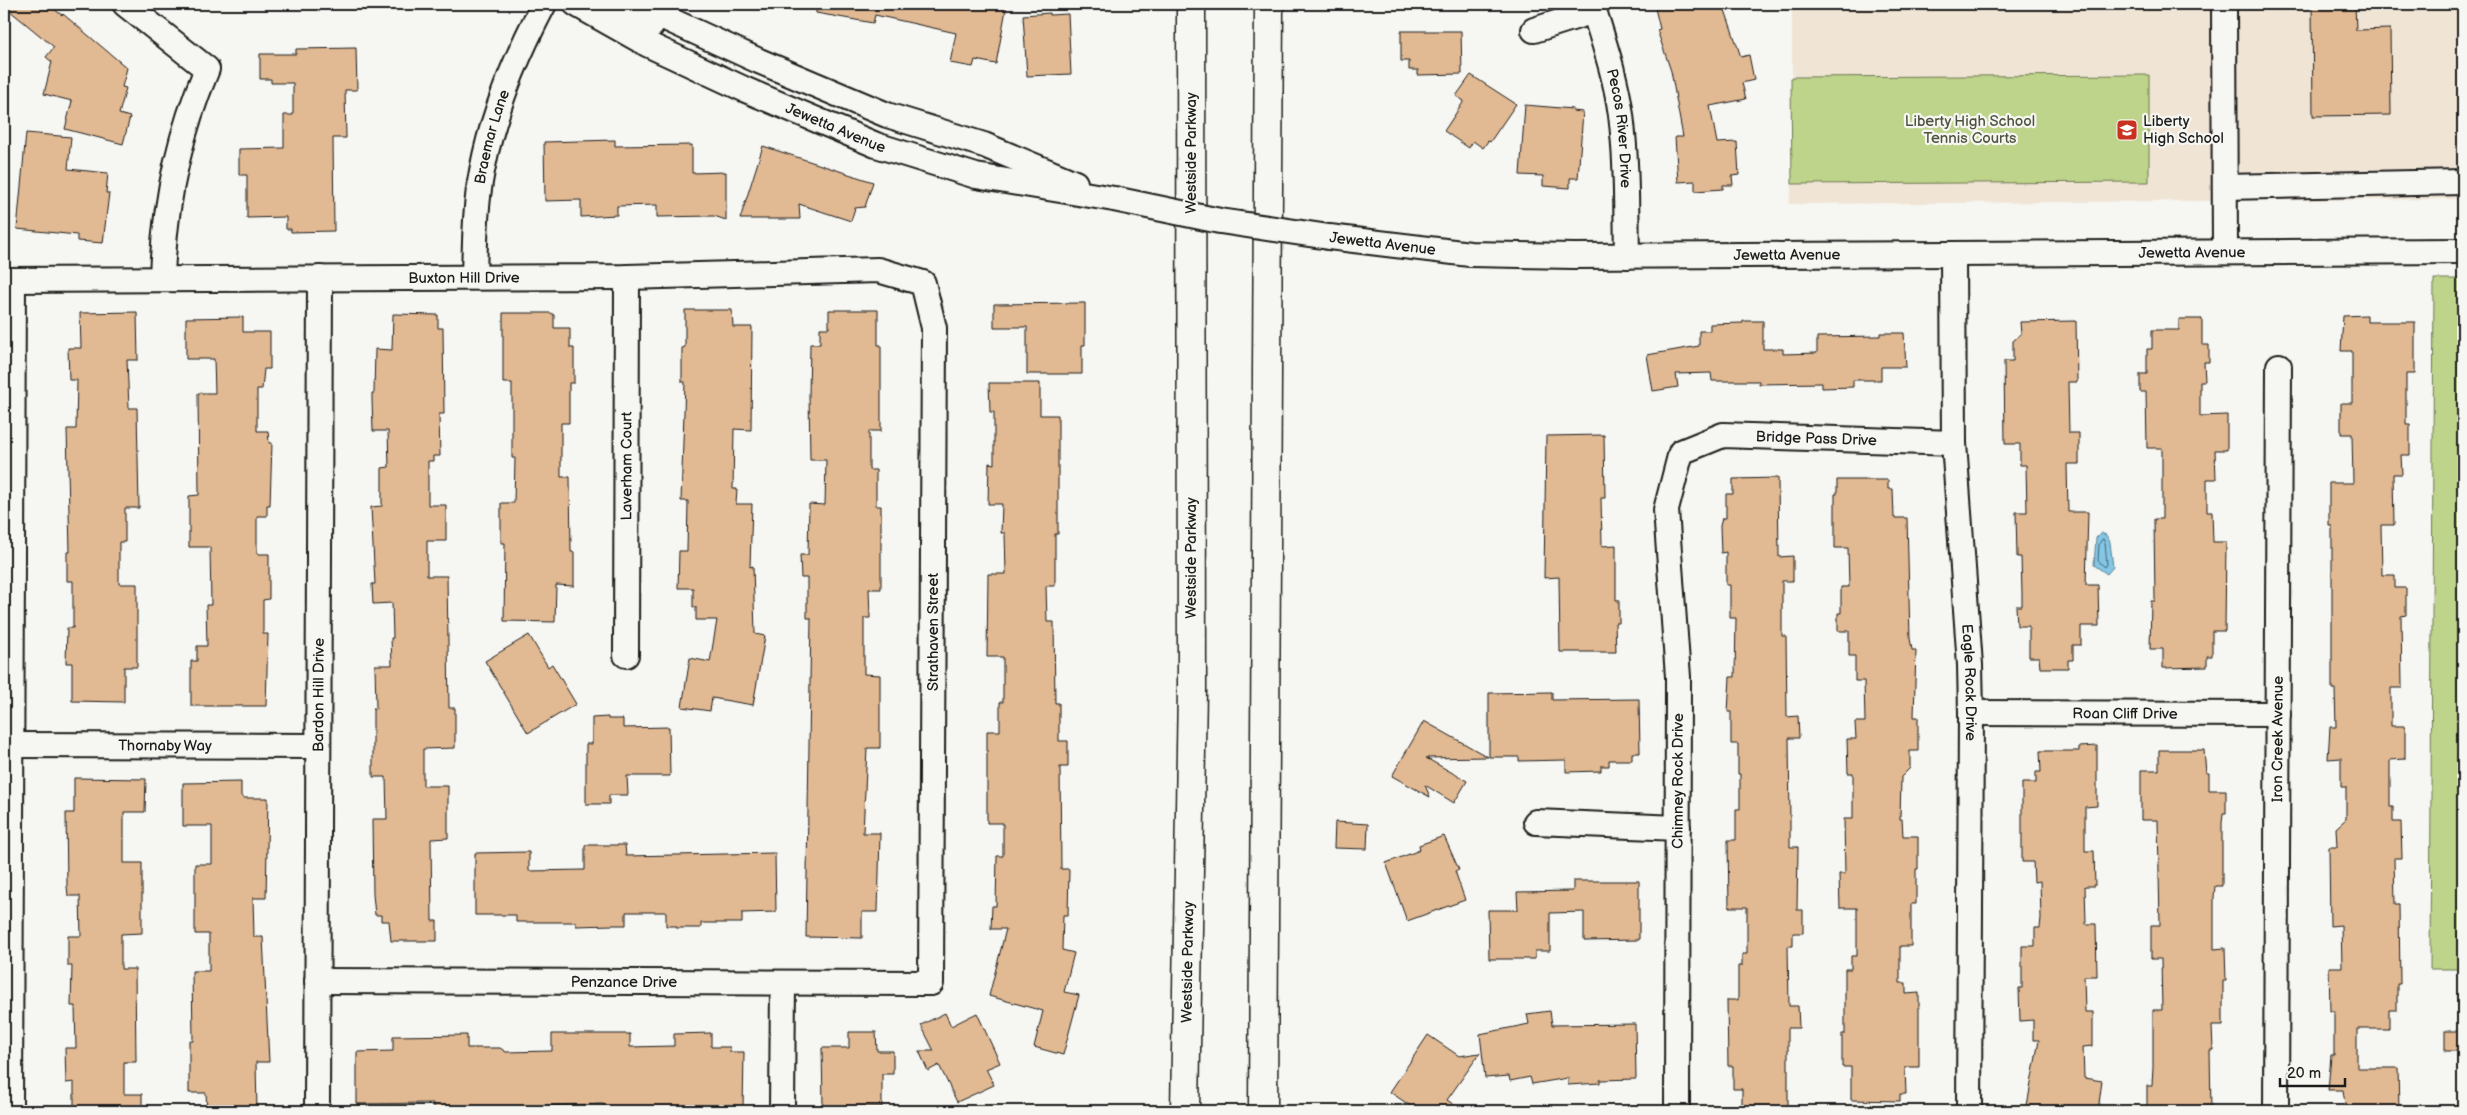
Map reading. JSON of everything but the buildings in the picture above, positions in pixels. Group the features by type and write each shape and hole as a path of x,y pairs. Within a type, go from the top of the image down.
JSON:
{"highway":[{"name":"Westside Parkway","path":"1185,1111 1192,689 1191,4"},
{"path":"1263,1111 1269,4"}],"street":[{"path":"125,4 207,69 182,137 170,185 163,235 162,280"},
{"name":"Braemar Lane","path":"474,277 475,223 478,196 494,121 510,72 544,4"},
{"name":"Jewetta Avenue","path":"576,4 647,44 746,90 876,145 976,176 1114,199 1220,221 1329,237 1470,254 1627,256 2463,251"},
{"path":"609,4 739,68 786,73"},
{"name":"Jewetta Avenue","path":"639,4 661,16 786,73 887,115 984,145 1114,199"},
{"path":"2224,4 2225,252"},
{"path":"1534,30 1593,7"},
{"name":"Pecos River Drive","path":"1593,7 1610,62 1621,113 1626,164 1627,256"},
{"path":"2225,187 2463,182"},
{"name":"Eagle Rock Drive","path":"1953,254 1954,443 1970,665 1971,713 1969,1111"},
{"name":"Buxton Hill Drive","path":"8,280 627,276 878,270 923,283"},
{"name":"Laverham Court","path":"626,655 627,276"},
{"name":"Bardon Hill Drive","path":"317,1111 320,278"},
{"path":"8,280 11,745 10,1111"},
{"name":"Strathaven Street","path":"923,283 934,328 931,983"},
{"name":"Iron Creek Avenue","path":"2276,1111 2279,366"},
{"name":"Bridge Pass Drive","path":"1681,452 1722,435 1954,443"},
{"name":"Chimney Rock Drive","path":"1677,1111 1678,677 1666,510 1681,452"},
{"name":"Roan Cliff Drive","path":"1971,713 2278,714"},
{"name":"Thornaby Way","path":"11,745 318,746"},
{"path":"1536,822 1678,828"},
{"name":"Penzance Drive","path":"317,981 931,983"},
{"path":"782,1111 783,983"}],"shaded area":[{"name":"Liberty High School","path":"1792,4 2463,4 2463,199 1789,204 1792,184"}],"green space":[{"name":"Liberty High School Tennis Courts","path":"2149,75 2149,182 1792,184 1791,77"},
{"path":"2434,279 2463,279 2463,969 2430,969"}],"water":[{"path":"2101,533 2106,535 2110,542 2113,567 2107,574 2094,565 2096,538"}],"place":[{"name":"Liberty High School","path":"2127,130"}]}
